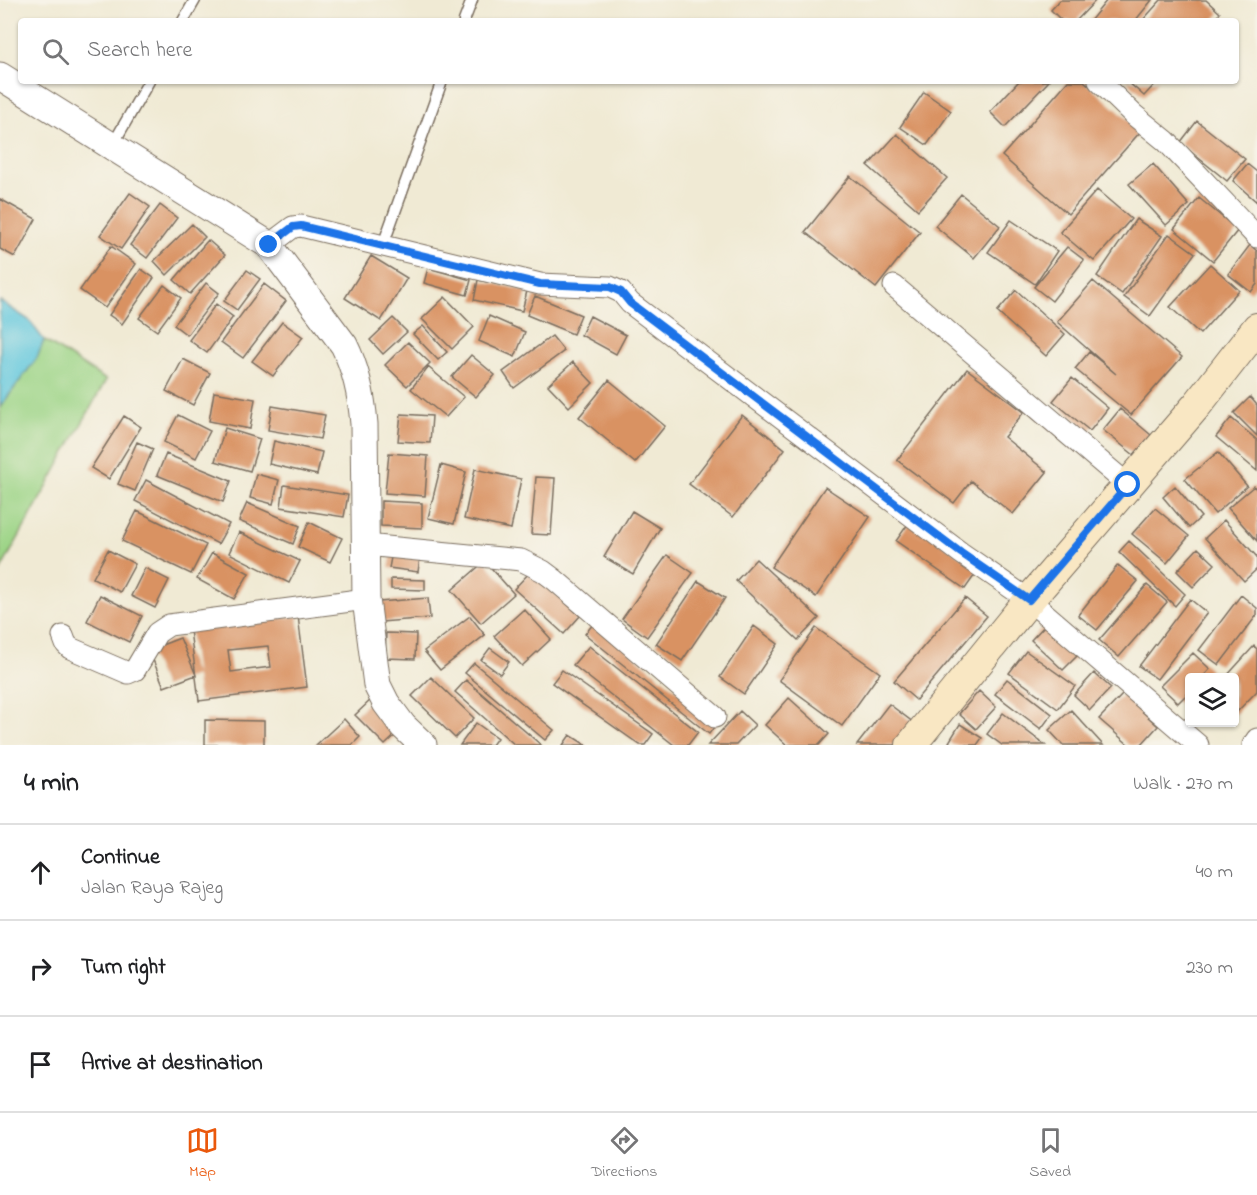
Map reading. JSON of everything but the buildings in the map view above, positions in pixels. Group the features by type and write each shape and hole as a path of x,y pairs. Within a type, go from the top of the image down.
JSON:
{"main road":[{"path":"911,745 1029,600 1197,405 1257,328"}],"street":[{"path":"0,76 269,245 344,345 349,355 363,407 366,599 377,685 386,703 423,745"},
{"path":"1102,84 1134,115 1166,141 1257,237"},
{"path":"269,245 293,227 301,226 540,284 610,287 621,292 630,303 961,553 1029,600 1186,741"},
{"path":"894,286 1128,485"},
{"path":"366,545 521,560 531,563 555,580 715,717"},
{"path":"63,636 70,648 128,673 135,670 158,633 169,625 366,599"},
{"path":"1253,745 1257,739"}],"lane":[{"path":"185,18 195,0"},
{"path":"465,18 472,0"},
{"path":"112,146 147,84"},
{"path":"383,245 441,84"}],"green space":[{"path":"44,340 106,380 0,571 0,407 37,358"}],"water":[{"path":"0,301 29,320 44,340 37,358 0,407"}],"route":[{"path":"269,245 293,227 301,226 540,284 610,287 621,292 630,303 961,553 1029,600 1128,485"}]}
